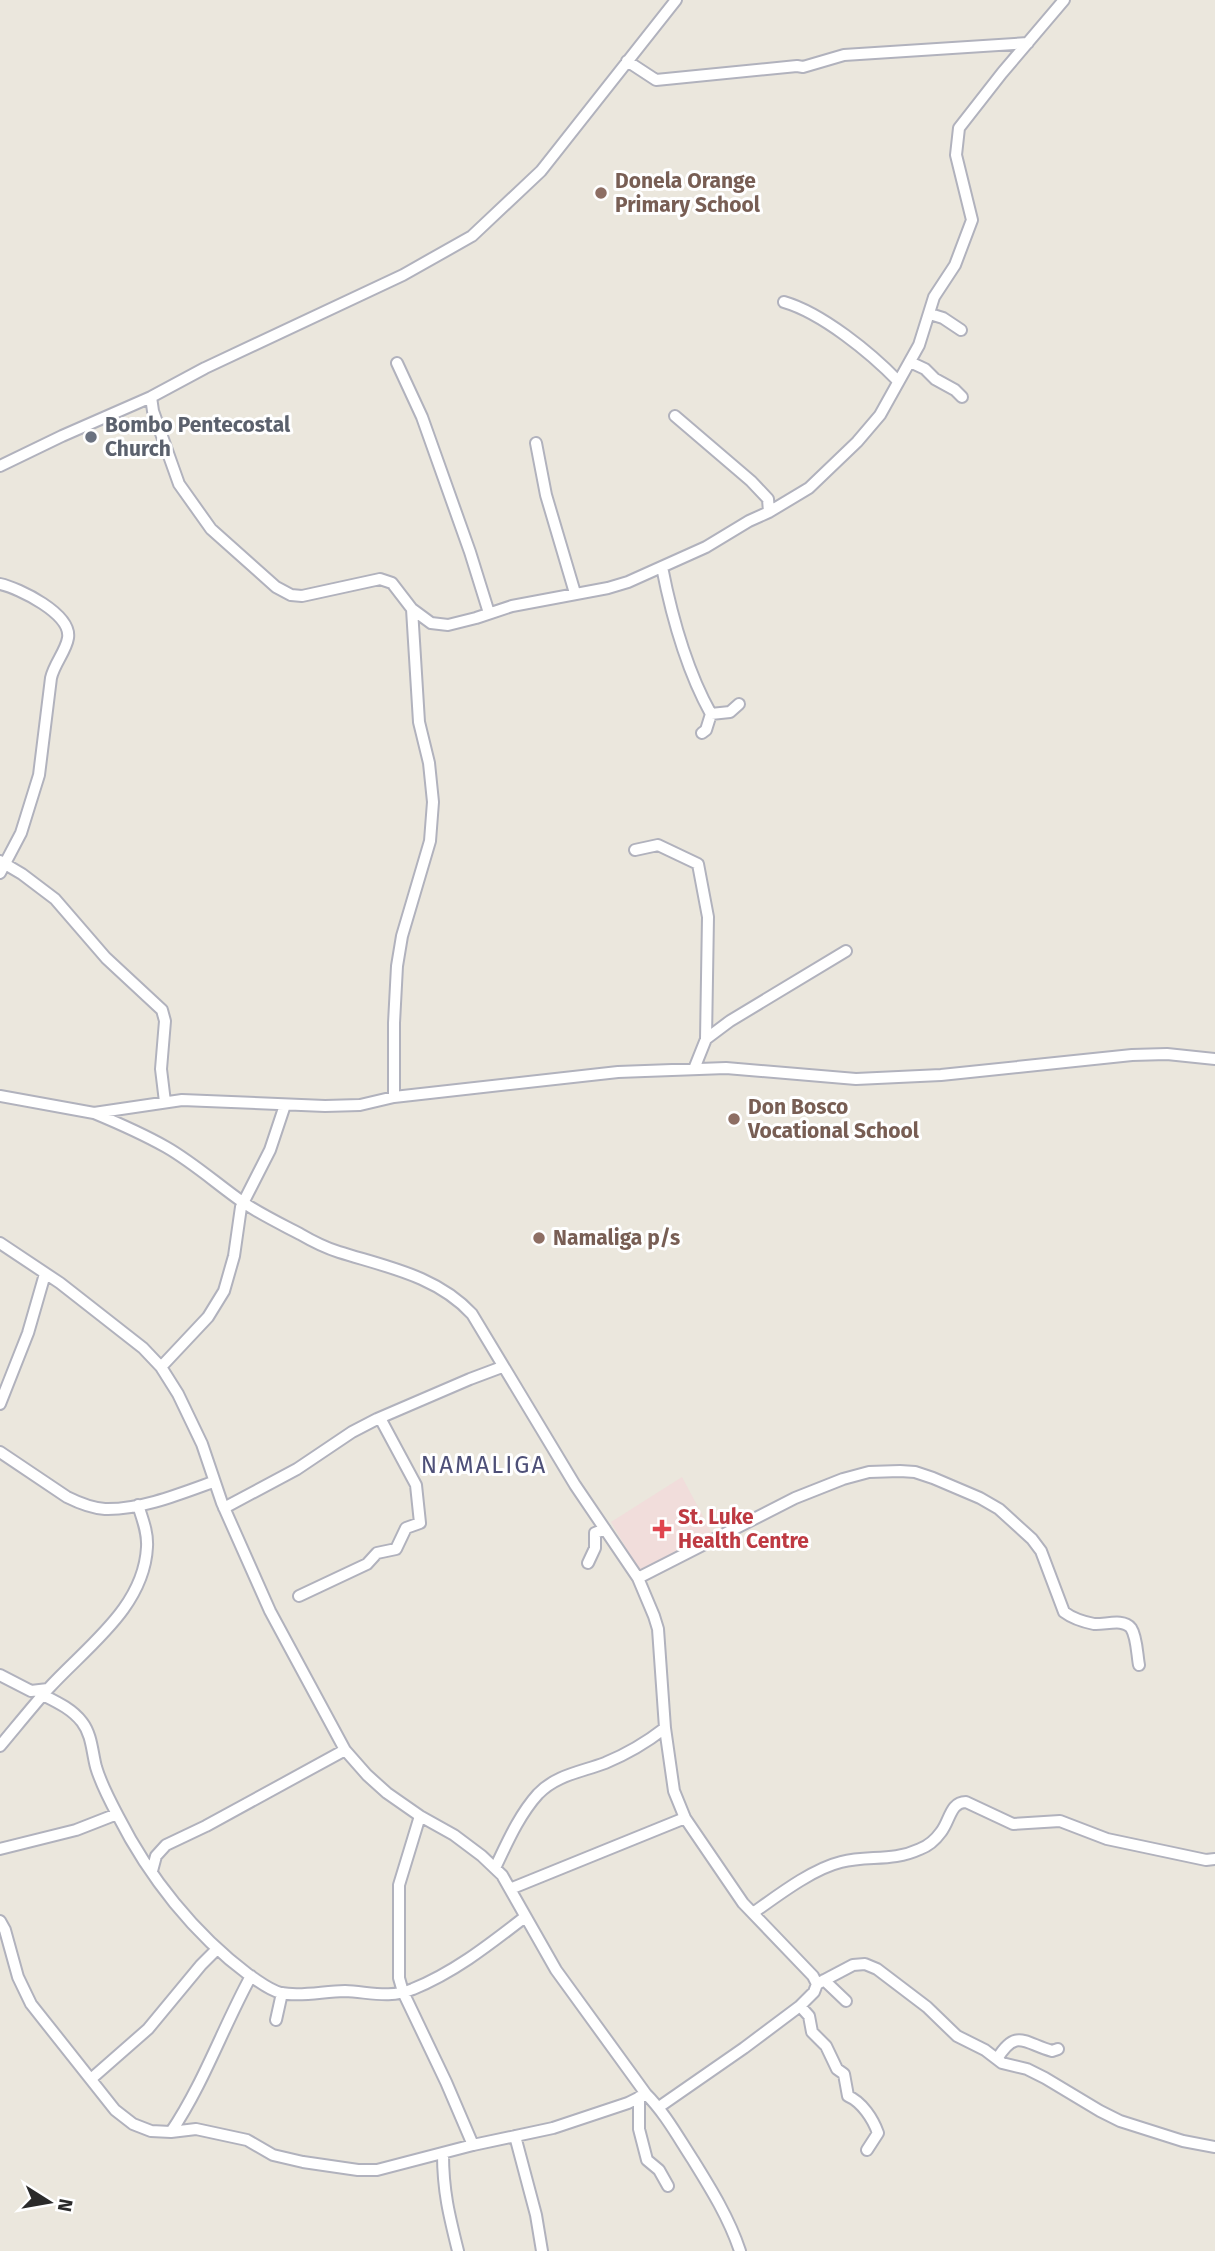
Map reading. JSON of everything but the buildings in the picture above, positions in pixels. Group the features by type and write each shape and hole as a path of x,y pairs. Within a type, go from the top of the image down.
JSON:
{"street":[{"path":"0,466 151,397 205,368 403,275 472,236 541,171 676,0"},
{"path":"151,397 153,411 179,484 198,513 211,529 276,587 291,595 302,596 386,580 396,586 412,609 431,623 440,625 512,606 608,588 662,567 706,547 809,488 840,460 880,415 910,362 930,314 934,296 955,265 972,220 956,155 959,128 1064,0"},
{"path":"627,61 656,80 803,67 844,55 1030,40"},
{"path":"974,47 1030,40"},
{"path":"784,302 803,308 820,318 881,364 898,382"},
{"path":"930,314 943,318 961,330"},
{"path":"910,362 925,369 962,397"},
{"path":"397,363 422,416 489,613"},
{"path":"675,416 751,481 768,499 769,512"},
{"path":"536,443 546,495 575,593"},
{"path":"662,567 675,626 711,715 706,730 702,733"},
{"path":"0,584 11,586 35,598 61,620 69,635 51,678 39,775 21,833 2,865 55,899 106,958 162,1010 165,1021 161,1069 165,1102"},
{"path":"394,1097 397,966 402,936 430,841 433,802 429,764 419,722 412,609"},
{"path":"711,715 730,712 739,704"},
{"path":"635,850 658,845 698,864 708,917 706,1039 694,1069"},
{"path":"706,1039 730,1021 846,951"},
{"path":"94,1113 165,1102 206,1100 285,1105 360,1105 394,1097 618,1072 726,1068 856,1079 941,1075 1132,1055 1167,1054 1215,1059"},
{"path":"0,1096 94,1113 129,1128 167,1148 261,1214 338,1252 358,1256 437,1285 450,1293 472,1314 502,1367 638,1578 658,1629 665,1728 674,1791 685,1818 743,1903 813,1976 846,2001"},
{"path":"161,1367 208,1317 224,1291 231,1268 239,1214 270,1150 285,1105"},
{"path":"0,1243 143,1348 161,1367 191,1418 213,1482 270,1611 345,1750 377,1784 420,1816 454,1835 502,1875 556,1970 643,2096 659,2107 728,2219 740,2251"},
{"path":"0,1405 23,1348 45,1274"},
{"path":"224,1508 297,1469 352,1432 502,1367"},
{"path":"299,1597 367,1563 377,1553 396,1549 406,1528 420,1523 416,1485 380,1418"},
{"path":"0,1452 79,1503 104,1509 138,1505 213,1482"},
{"path":"638,1578 763,1513 843,1479 885,1470 915,1472 980,1498 999,1509 1041,1550 1064,1612 1092,1624 1129,1625 1133,1631 1139,1665"},
{"path":"0,1746 45,1692 117,1616 133,1592 143,1568 147,1548 145,1528 138,1505"},
{"path":"588,1563 595,1548 595,1533 605,1529"},
{"path":"0,1675 31,1691 45,1692 83,1723 89,1735 97,1770 117,1814 152,1871 181,1910 217,1949 268,1989 282,1993 334,1991 374,1995 414,1989 466,1961 525,1917"},
{"path":"31,1691 33,1706"},
{"path":"495,1868 512,1834 538,1793 557,1779 626,1753 665,1728"},
{"path":"152,1871 156,1856 166,1845 214,1822 345,1750"},
{"path":"753,1913 800,1882 840,1862 892,1858 923,1848 942,1831 954,1806 959,1802 966,1802 1013,1824 1060,1821 1093,1835 1206,1860 1215,1859"},
{"path":"0,1849 76,1830 117,1814"},
{"path":"420,1816 399,1885 399,1978 473,2145"},
{"path":"510,1889 685,1818"},
{"path":"0,1921 18,1977 32,2004 115,2110 133,2124 151,2131 196,2129 226,2134 247,2140 273,2155 358,2170 377,2170 574,2122 643,2096"},
{"path":"91,2079 148,2029 217,1949"},
{"path":"659,2107 800,2006 821,1982 859,1963 872,1966 927,2007 957,2036 997,2059 1045,2078 1100,2112 1120,2121 1183,2141 1215,2147"},
{"path":"171,2132 210,2062 251,1976"},
{"path":"276,2020 282,1993"},
{"path":"800,2006 808,2016 812,2032 826,2046 837,2069 844,2074 848,2096 856,2099 874,2123 878,2133 867,2150"},
{"path":"997,2059 1013,2040 1052,2051 1058,2049"},
{"path":"643,2096 639,2129 647,2160 659,2170 668,2186"},
{"path":"515,2136 536,2215 542,2251"},
{"path":"443,2154 444,2190 458,2251"}],"shaded area":[{"name":"St. Luke Health Centre","path":"682,1477 713,1535 641,1571 611,1522"}],"place":[{"name":"Donela Orange Primary School","path":"601,193"},
{"name":"Bombo Pentecostal Church","path":"91,437"},
{"name":"Don Bosco Vocational School","path":"734,1119"},
{"name":"Namaliga p/s","path":"539,1238"},
{"name":"St. Luke Health Centre","path":"662,1529"}],"district":[{"name":"NAMALIGA","path":"484,1465"}]}
